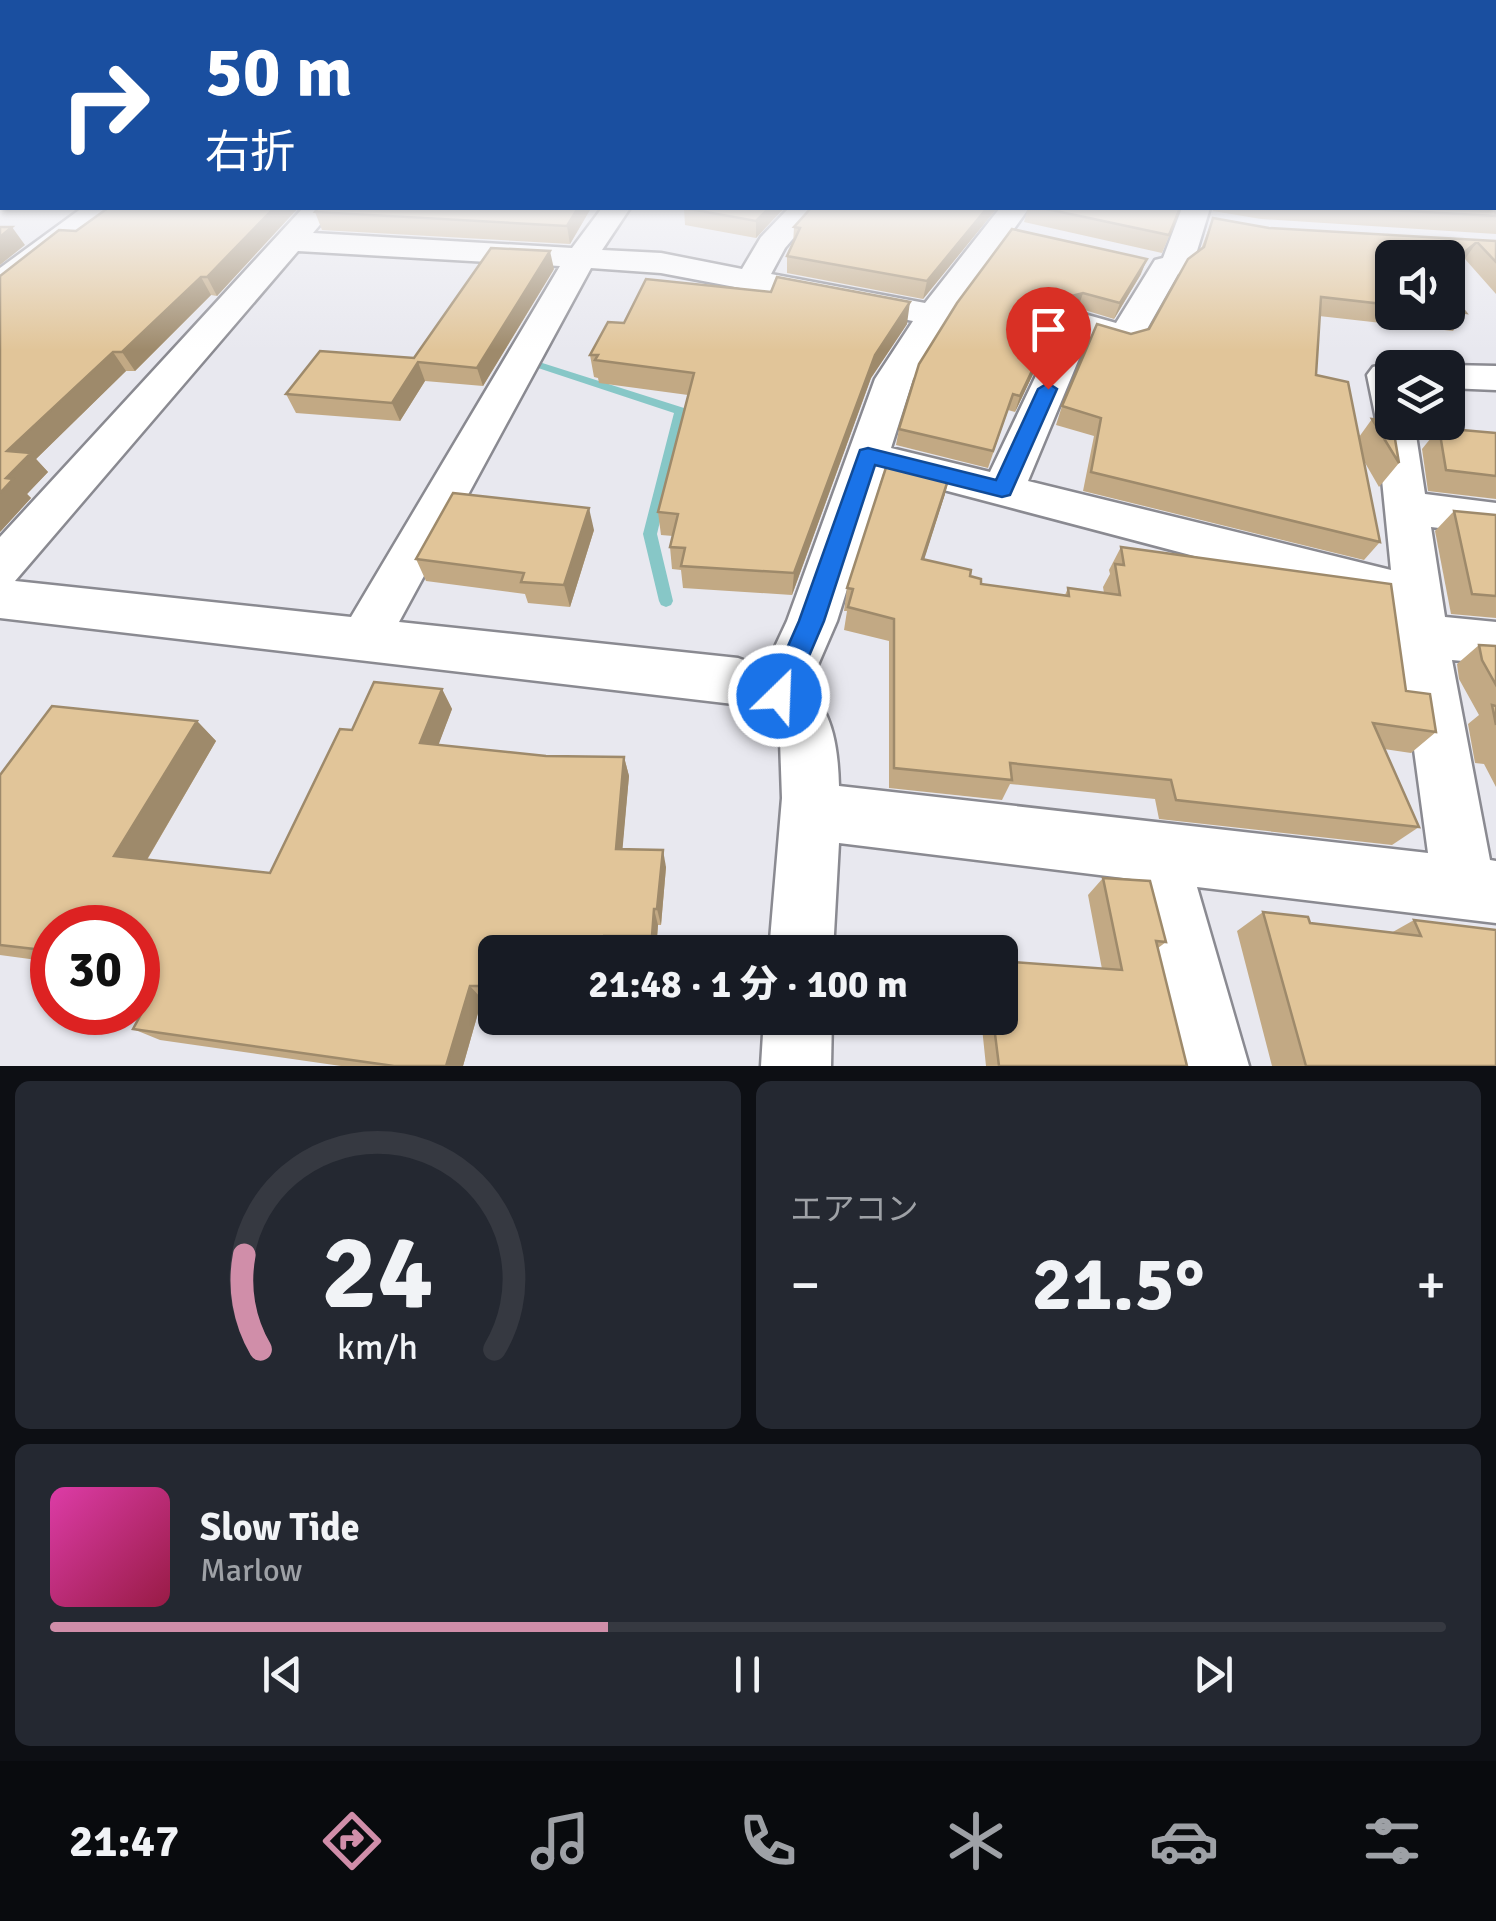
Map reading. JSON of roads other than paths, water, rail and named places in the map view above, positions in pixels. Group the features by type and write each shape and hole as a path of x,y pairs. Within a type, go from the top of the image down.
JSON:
{"street":[{"path":"0,284 45,250"},
{"path":"0,568 282,250"},
{"path":"440,250 661,263 934,316"},
{"path":"364,639 588,250"},
{"path":"752,280 769,250"},
{"path":"779,696 812,621 894,379 983,250"},
{"path":"1129,258 1166,267 1177,264 1186,250"},
{"path":"1002,490 1078,322 1124,336 1166,267"},
{"path":"1465,377 1496,378"},
{"path":"808,811 1480,890 1420,616 1397,440"},
{"path":"868,456 1002,490 1496,642"},
{"path":"1408,508 1496,519"},
{"path":"0,598 738,681 779,696 801,720 811,753 802,935"},
{"path":"1156,852 1214,1066"},
{"path":"796,1066 797,1035"}],"waterway":[{"path":"536,364 680,411 650,534 666,601"}]}
